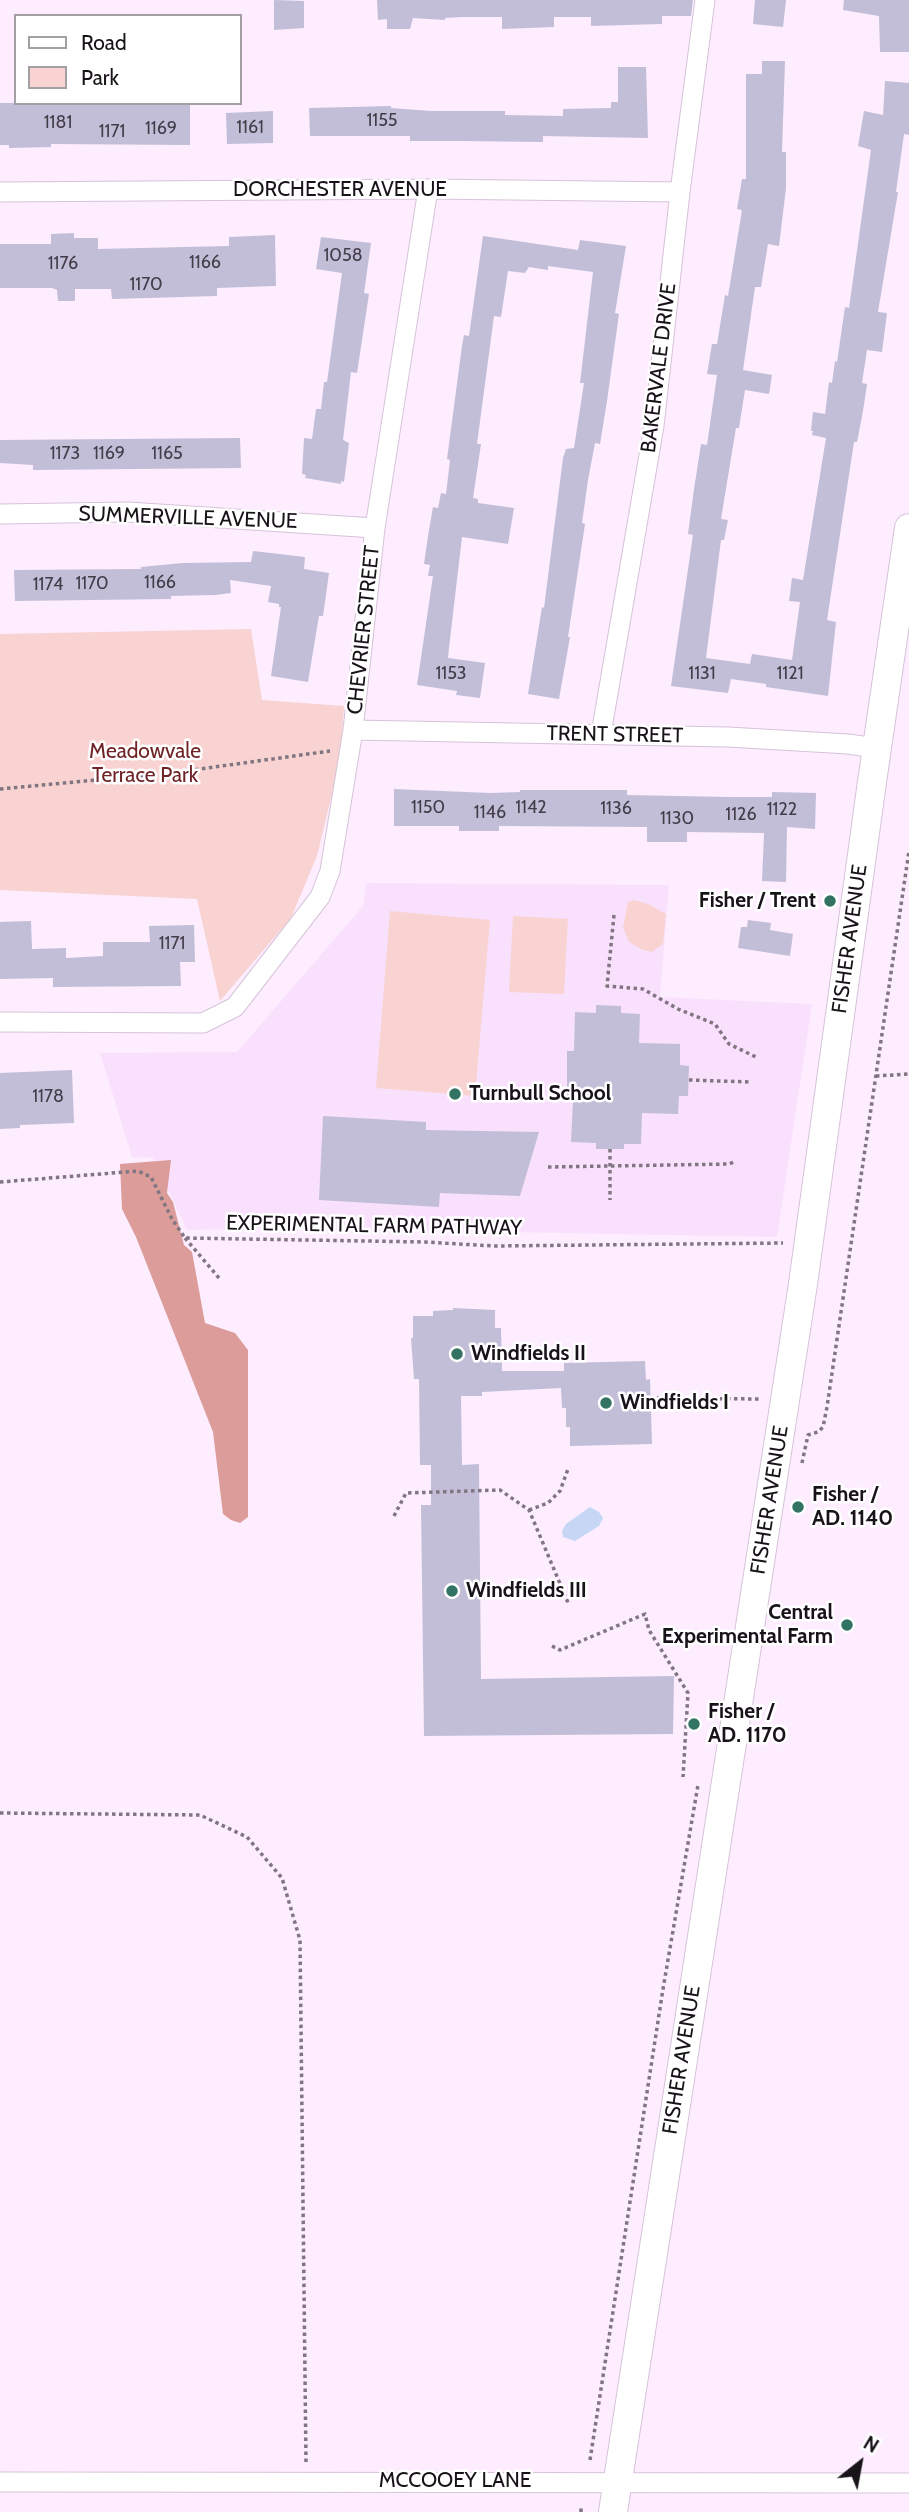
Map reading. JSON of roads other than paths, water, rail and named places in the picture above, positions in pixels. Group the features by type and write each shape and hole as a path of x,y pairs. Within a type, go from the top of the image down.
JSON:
{"main road":[{"name":"FISHER AVENUE","path":"613,2512 803,1284 876,748 909,528"}],"street":[{"name":"BAKERVALE DRIVE","path":"601,734 654,426 705,0"},
{"name":"DORCHESTER AVENUE","path":"0,192 428,189 680,192"},
{"name":"CHEVRIER STREET","path":"0,1022 203,1023 235,1007 320,897 330,871 351,739 375,528 428,189"},
{"name":"SUMMERVILLE AVENUE","path":"0,514 128,512 375,528"},
{"name":"TRENT STREET","path":"351,739 601,734 728,737 876,748"},
{"name":"MCCOOEY LANE","path":"0,2482 909,2483"}],"water":[{"path":"590,1507 603,1518 599,1526 575,1541 563,1537 562,1531 566,1524"}],"place":[{"name":"Fisher / Trent","path":"830,901"},
{"name":"Turnbull School","path":"455,1094"},
{"name":"Windfields II","path":"457,1354"},
{"name":"Windfields I","path":"606,1403"},
{"name":"Fisher / AD. 1140","path":"798,1507"},
{"name":"Windfields III","path":"452,1591"},
{"name":"Central Experimental Farm","path":"847,1625"},
{"name":"Fisher / AD. 1170","path":"694,1724"}],"park label":[{"name":"Meadowvale Terrace Park","path":"145,764"}]}
